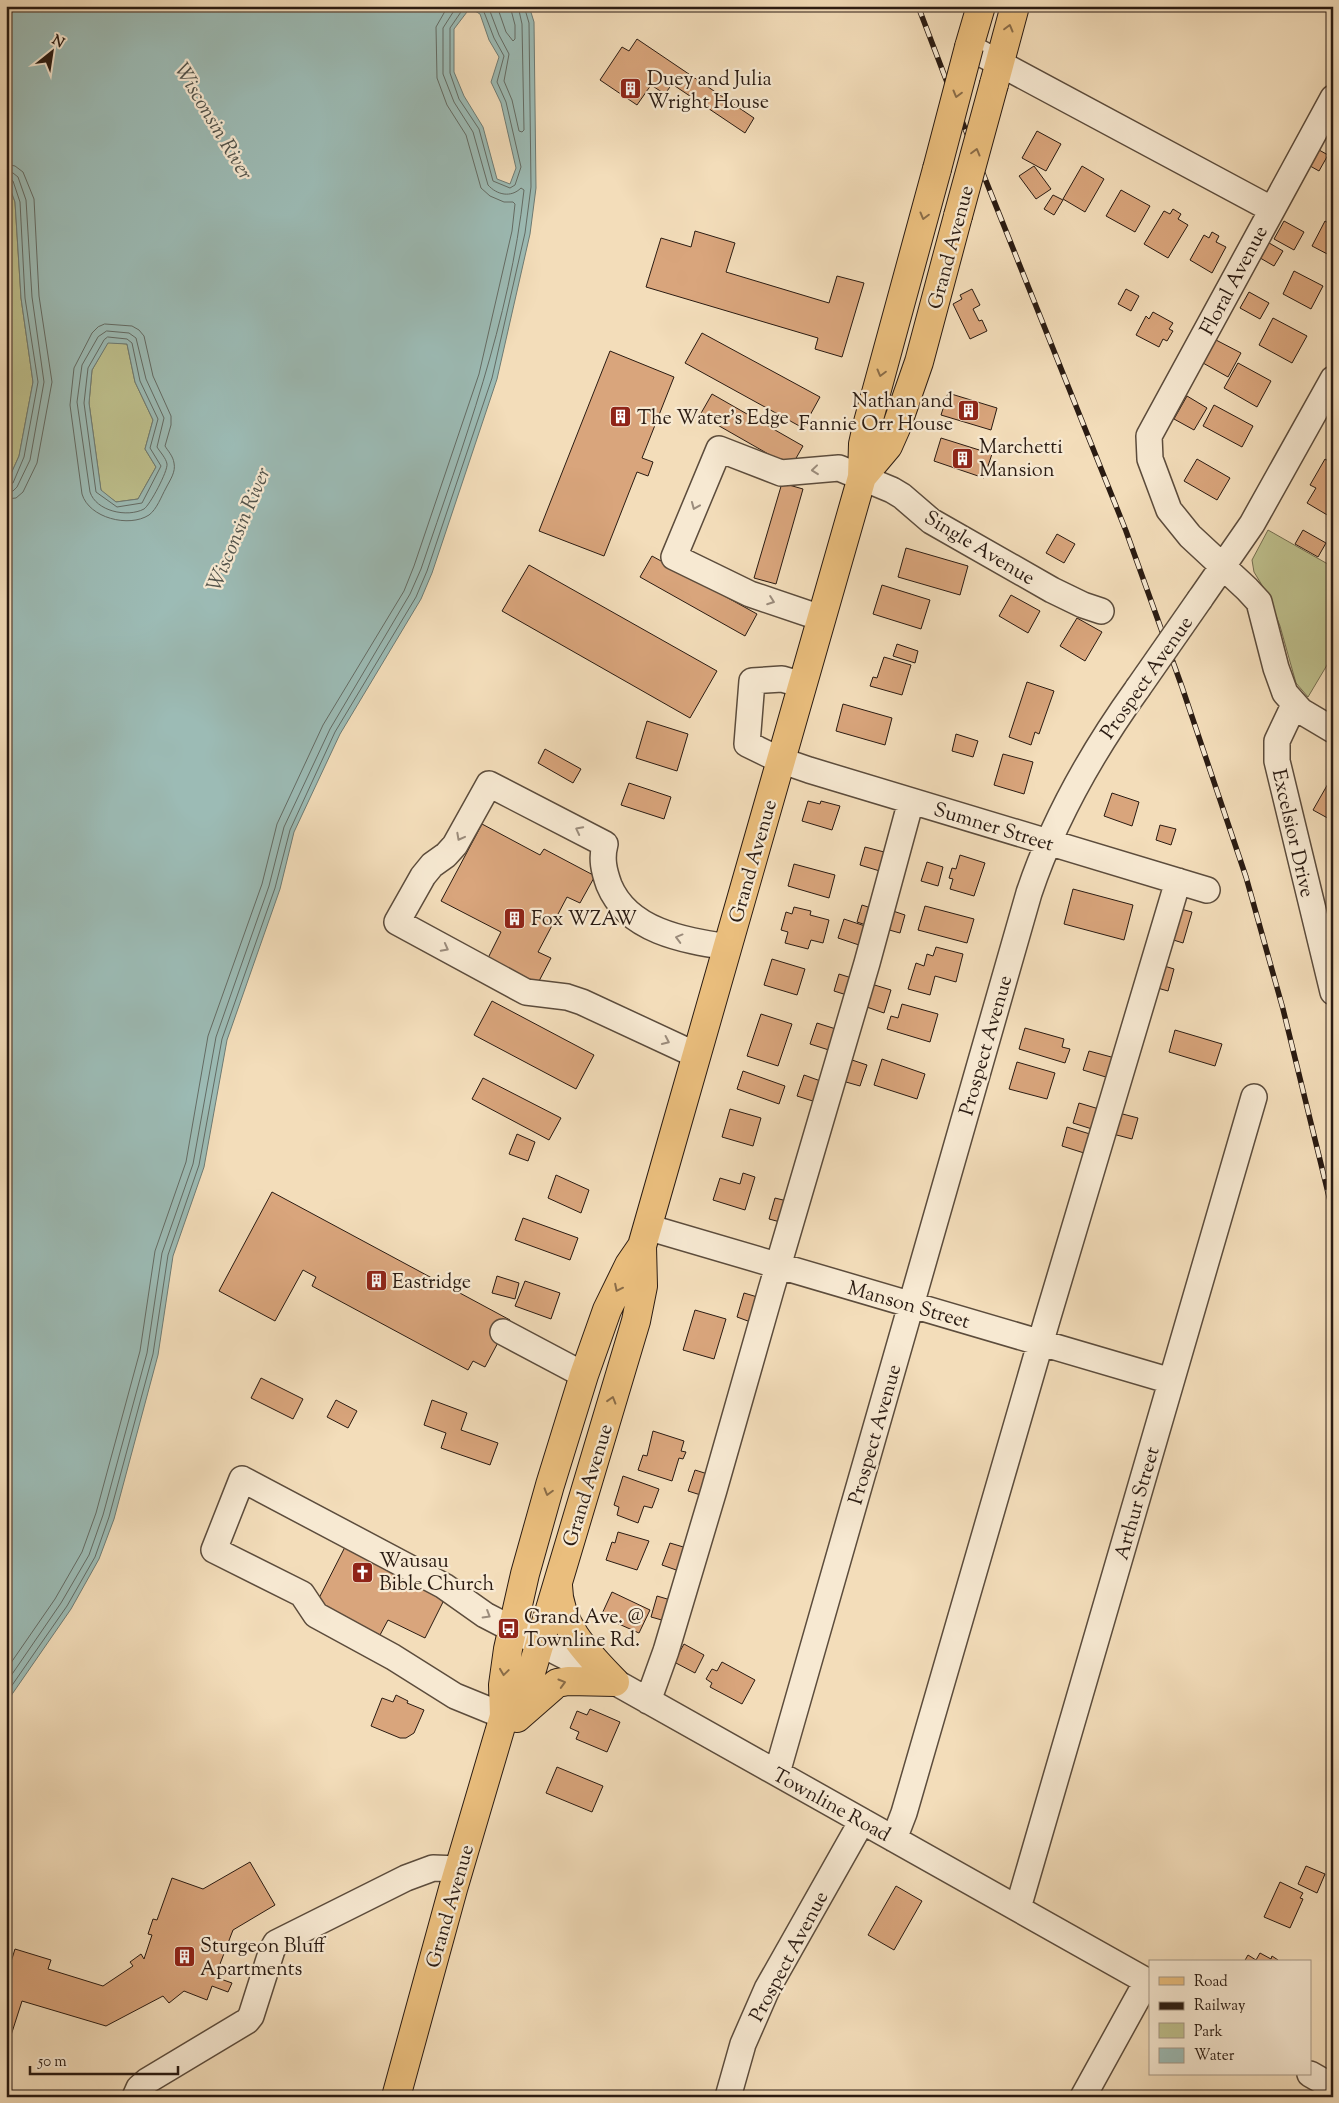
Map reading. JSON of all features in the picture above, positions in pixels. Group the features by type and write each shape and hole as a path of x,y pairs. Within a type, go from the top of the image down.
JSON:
{"main road":[{"name":"Grand Avenue","path":"396,2090 501,1726 503,1685 512,1629 535,1536 584,1375 617,1289 645,1236 862,477 863,444 867,426 981,6"},
{"name":"Grand Avenue","path":"862,477 888,446 918,362 1015,6"},
{"name":"Grand Avenue","path":"501,1726 526,1688 641,1304 645,1236"},
{"path":"558,1581 560,1605 570,1628 591,1656 615,1682"},
{"path":"501,1726 557,1683 568,1680 615,1682"}],"street":[{"name":"Floral Avenue","path":"969,47 997,74 1271,209 1149,436 1150,459 1169,510 1190,536 1223,566"},
{"path":"1271,209 1333,98"},
{"name":"Prospect Avenue","path":"777,1773 1029,894 1048,842 1067,800 1088,762 1324,416 1333,379"},
{"name":"Single Avenue","path":"822,618 750,594 674,557 719,449 781,473 839,468 862,477 902,496 931,521 1037,581 1073,600 1101,611"},
{"path":"1223,566 1259,602 1285,693 1294,705 1333,730"},
{"name":"Sumner Street","path":"803,685 782,679 752,681 747,744 780,760 1208,890"},
{"name":"Excelsior Drive","path":"1294,705 1277,741 1277,761 1333,992"},
{"path":"696,1055 582,1002 567,997 526,992 397,922 423,876 432,865 446,855 455,845 489,784 605,844 603,864 612,891 618,903 643,923 680,939 727,946"},
{"path":"648,1701 668,1644 867,963 911,801"},
{"path":"894,1839 904,1813 1178,881"},
{"name":"Arthur Street","path":"1018,1908 1254,1097"},
{"name":"Manson Street","path":"645,1236 778,1265 1171,1381"},
{"path":"503,1332 584,1375"},
{"name":"Townline Road","path":"501,1726 393,1657 316,1615 302,1594 214,1550 242,1479 444,1586 485,1615 615,1682 1149,1982"},
{"name":"Prospect Avenue","path":"728,2097 743,2044 767,1989 862,1821"},
{"path":"136,2097 139,2088 147,2081 247,2022 251,2016 272,1950 276,1943 406,1878 434,1868 459,1869"},
{"path":"1083,2097 1149,1982"},
{"path":"1312,2075 1333,2087"}],"green space":[{"path":"6,177 15,202 21,298 33,382 19,456 6,485"},
{"path":"108,342 127,344 135,382 153,420 145,449 156,467 138,499 116,502 101,491 89,403 92,370"},
{"path":"1268,530 1333,567 1333,655 1308,697 1296,683 1280,626 1268,595 1254,572 1252,560"}],"water":[{"name":"Wisconsin River","path":"6,6 529,6 534,22 536,188 530,234 497,379 432,573 421,599 340,734 294,832 280,889 227,1040 204,1167 173,1256 158,1355 114,1519 99,1559 71,1609 6,1703 6,485 19,456 33,382 21,298 15,202 6,177","holes":["470,8 480,14 489,40 499,57 491,82 501,103 516,168 510,184 497,179 483,127 464,96 454,72 454,29","108,343 127,344 135,382 153,420 145,449 156,467 138,499 116,502 101,490 89,403 92,370"]}],"building":[{"name":"Duey and Julia Wright House","path":"637,39 754,118 745,133 672,84 665,94 651,85 637,105 600,80 622,47 629,51"},
{"path":"1037,131 1061,144 1046,171 1022,158"},
{"path":"1312,146 1328,155 1319,171 1303,162"},
{"path":"1034,166 1051,189 1036,199 1019,176"},
{"path":"1082,166 1104,179 1085,212 1063,199"},
{"path":"1121,190 1150,206 1135,232 1106,216"},
{"path":"1053,195 1063,200 1054,215 1044,209"},
{"path":"1173,209 1181,214 1178,219 1188,225 1168,258 1144,244 1164,211 1170,214"},
{"path":"1284,221 1304,232 1294,250 1274,239"},
{"path":"1325,221 1333,226 1333,257 1312,246"},
{"path":"695,231 735,243 726,272 829,303 837,276 864,283 842,357 815,349 818,338 646,287 661,238 691,247"},
{"path":"1212,232 1219,236 1216,242 1226,247 1212,273 1190,260 1204,235 1209,238"},
{"path":"1264,240 1283,251 1274,266 1255,255"},
{"path":"1294,271 1323,286 1311,309 1283,294"},
{"path":"972,289 980,305 973,309 979,321 982,320 987,331 970,339 953,304 962,299 960,295"},
{"path":"1126,289 1139,296 1131,311 1118,304"},
{"path":"1249,292 1269,303 1260,319 1240,308"},
{"path":"1153,312 1173,323 1169,329 1173,331 1167,341 1163,339 1159,347 1136,335 1146,316 1149,319"},
{"path":"1273,318 1307,336 1292,363 1259,345"},
{"path":"702,333 820,397 803,428 685,363"},
{"path":"1216,340 1241,353 1228,377 1203,363"},
{"name":"The Water's Edge","path":"610,351 674,377 642,458 653,462 648,476 637,472 604,556 539,531"},
{"path":"1238,363 1271,381 1257,407 1224,388"},
{"name":"Nathan and Fannie Orr House","path":"948,393 997,408 991,430 941,415"},
{"path":"712,394 803,446 791,467 700,415"},
{"path":"1187,396 1207,408 1194,430 1174,419"},
{"path":"1214,405 1253,426 1242,447 1203,426"},
{"name":"Marchetti Mansion","path":"941,438 992,454 984,478 934,461"},
{"path":"1197,459 1230,478 1217,500 1184,481"},
{"path":"1325,459 1333,464 1333,509 1329,516 1307,503 1316,488 1310,485"},
{"path":"782,483 803,489 776,584 754,578"},
{"path":"1303,530 1326,543 1318,557 1295,544"},
{"path":"1057,534 1075,544 1064,563 1046,553"},
{"path":"906,548 968,566 960,595 898,577"},
{"path":"652,556 757,614 745,636 640,577"},
{"path":"529,565 717,671 690,718 502,611"},
{"path":"882,585 930,600 921,629 873,614"},
{"path":"1011,595 1040,611 1028,633 999,616"},
{"path":"1077,618 1102,632 1085,661 1060,646"},
{"path":"897,644 918,651 915,663 893,656"},
{"path":"884,657 911,665 902,695 870,686 873,677 877,678"},
{"path":"1027,682 1054,691 1039,734 1035,732 1031,745 1009,737"},
{"path":"843,704 892,718 885,745 836,731"},
{"path":"647,721 688,734 677,771 636,758"},
{"path":"956,734 978,741 973,757 952,751"},
{"path":"545,749 581,769 573,783 538,763"},
{"path":"1003,754 1033,762 1024,794 994,785"},
{"path":"1333,775 1333,821 1313,810"},
{"path":"629,783 671,797 664,819 621,805"},
{"path":"1112,793 1139,802 1132,826 1104,816"},
{"path":"808,801 820,804 821,801 840,806 832,830 802,821"},
{"name":"Fox WZAW","path":"482,824 540,855 544,849 595,876 580,903 567,897 538,952 551,958 538,983 530,979 527,984 486,962 501,932 441,901"},
{"path":"1160,825 1176,829 1171,845 1156,840"},
{"path":"865,847 888,853 883,872 860,865"},
{"path":"960,855 985,863 974,896 950,889 953,879 949,878 952,868 956,869"},
{"path":"927,862 943,867 938,886 921,881"},
{"path":"794,864 835,875 829,898 788,886"},
{"path":"1073,889 1133,905 1124,940 1064,924"},
{"path":"862,905 874,909 869,926 857,922"},
{"path":"925,906 974,919 967,943 918,930"},
{"path":"794,907 811,911 810,915 829,920 823,943 811,940 808,949 785,943 788,932 781,930 786,912 792,914"},
{"path":"1173,907 1192,912 1183,943 1164,937"},
{"path":"887,909 905,915 900,933 882,928"},
{"path":"844,919 865,926 859,945 838,938"},
{"path":"936,947 963,954 956,982 935,976 930,995 908,989 916,963 924,966 927,954 933,956"},
{"path":"772,959 805,969 797,995 764,985"},
{"path":"1161,965 1174,969 1168,991 1154,987"},
{"path":"839,974 855,979 850,996 834,991"},
{"path":"868,983 891,990 884,1013 861,1005"},
{"path":"492,1001 594,1055 576,1089 474,1035"},
{"path":"902,1004 938,1014 930,1042 887,1029 891,1016 898,1018"},
{"path":"761,1014 792,1024 778,1066 747,1056"},
{"path":"817,1023 839,1030 832,1051 810,1044"},
{"path":"1025,1028 1064,1039 1062,1047 1070,1049 1065,1063 1019,1049"},
{"path":"1175,1030 1222,1044 1215,1066 1169,1052"},
{"path":"1089,1051 1115,1058 1109,1078 1083,1070"},
{"path":"846,1058 867,1065 860,1086 839,1080"},
{"path":"882,1059 925,1074 917,1099 874,1085"},
{"path":"1017,1062 1055,1073 1047,1099 1009,1089"},
{"path":"743,1071 785,1086 779,1104 737,1089"},
{"path":"804,1075 826,1083 819,1103 797,1096"},
{"path":"483,1078 561,1118 549,1140 472,1099"},
{"path":"1079,1103 1099,1109 1092,1129 1073,1123"},
{"path":"730,1109 761,1118 753,1146 722,1137"},
{"path":"1115,1112 1138,1118 1132,1139 1109,1133"},
{"path":"1067,1127 1090,1134 1084,1153 1062,1146"},
{"path":"517,1134 535,1142 528,1161 509,1154"},
{"path":"743,1173 755,1177 745,1210 713,1200 720,1178 740,1184"},
{"path":"556,1175 589,1190 581,1213 548,1198"},
{"name":"Eastridge","path":"272,1192 510,1320 485,1367 473,1361 468,1370 312,1286 316,1277 303,1270 275,1321 219,1291"},
{"path":"775,1198 791,1202 784,1223 769,1219"},
{"path":"523,1218 578,1238 570,1260 515,1240"},
{"path":"497,1276 519,1283 515,1299 492,1293"},
{"path":"525,1281 560,1293 551,1319 515,1306"},
{"path":"744,1293 764,1299 756,1324 737,1317"},
{"path":"695,1310 726,1319 714,1359 683,1350"},
{"path":"261,1378 303,1399 293,1419 251,1398"},
{"path":"336,1400 357,1411 348,1428 327,1417"},
{"path":"432,1400 467,1413 461,1430 498,1443 490,1465 441,1448 446,1433 424,1425"},
{"path":"653,1431 684,1441 681,1451 686,1452 683,1459 679,1458 672,1481 638,1470 643,1455 647,1456"},
{"path":"695,1470 714,1476 707,1497 688,1491"},
{"path":"623,1476 659,1489 652,1508 644,1506 638,1523 617,1515 619,1507 614,1505"},
{"path":"618,1532 649,1541 637,1570 606,1560 612,1542 615,1543"},
{"path":"670,1543 690,1549 682,1572 662,1565"},
{"name":"Wausau Bible Church","path":"345,1547 445,1598 425,1638 388,1620 380,1635 317,1602"},
{"path":"612,1592 650,1610 639,1633 601,1616"},
{"path":"657,1596 674,1601 669,1622 651,1617"},
{"path":"684,1644 704,1655 695,1673 674,1662"},
{"path":"722,1662 755,1680 742,1704 710,1687 712,1683 706,1679 712,1669 717,1671"},
{"path":"396,1695 408,1701 407,1703 424,1710 414,1733 406,1738 400,1738 371,1726 382,1698 393,1702"},
{"path":"590,1709 620,1722 607,1752 576,1739 579,1732 570,1728 577,1711 587,1715"},
{"path":"557,1767 603,1786 592,1812 546,1793"},
{"name":"Sturgeon Bluff Apartments","path":"250,1862 275,1905 233,1930 215,1977 232,1983 228,1992 212,1986 207,2000 184,1991 169,2003 163,1996 106,2026 22,2001 6,2051 6,1978 15,1949 51,1960 48,1969 103,1986 133,1966 130,1962 141,1954 144,1959 152,1935 148,1934 153,1919 157,1920 172,1878 203,1889"},
{"path":"1306,1866 1325,1874 1317,1893 1298,1884"},
{"path":"1280,1882 1303,1893 1300,1898 1303,1899 1290,1928 1264,1917"},
{"path":"896,1886 922,1901 894,1950 868,1935"},
{"path":"1260,1953 1271,1959 1272,1956 1278,1960 1256,1960"},
{"path":"1248,1955 1256,1960 1245,1960"}],"railway":[{"path":"918,6 1126,531 1182,687 1246,877 1283,1009 1333,1213"}],"place":[{"name":"Duey and Julia Wright House","path":"631,89"},
{"name":"Nathan and Fannie Orr House","path":"969,411"},
{"name":"The Water's Edge","path":"621,417"},
{"name":"Marchetti Mansion","path":"963,458"},
{"name":"Fox WZAW","path":"515,918"},
{"name":"Eastridge","path":"376,1281"},
{"name":"Wausau Bible Church","path":"363,1572"},
{"name":"Grand Ave. @ Townline Rd.","path":"508,1628"},
{"name":"Sturgeon Bluff Apartments","path":"184,1957"}]}
